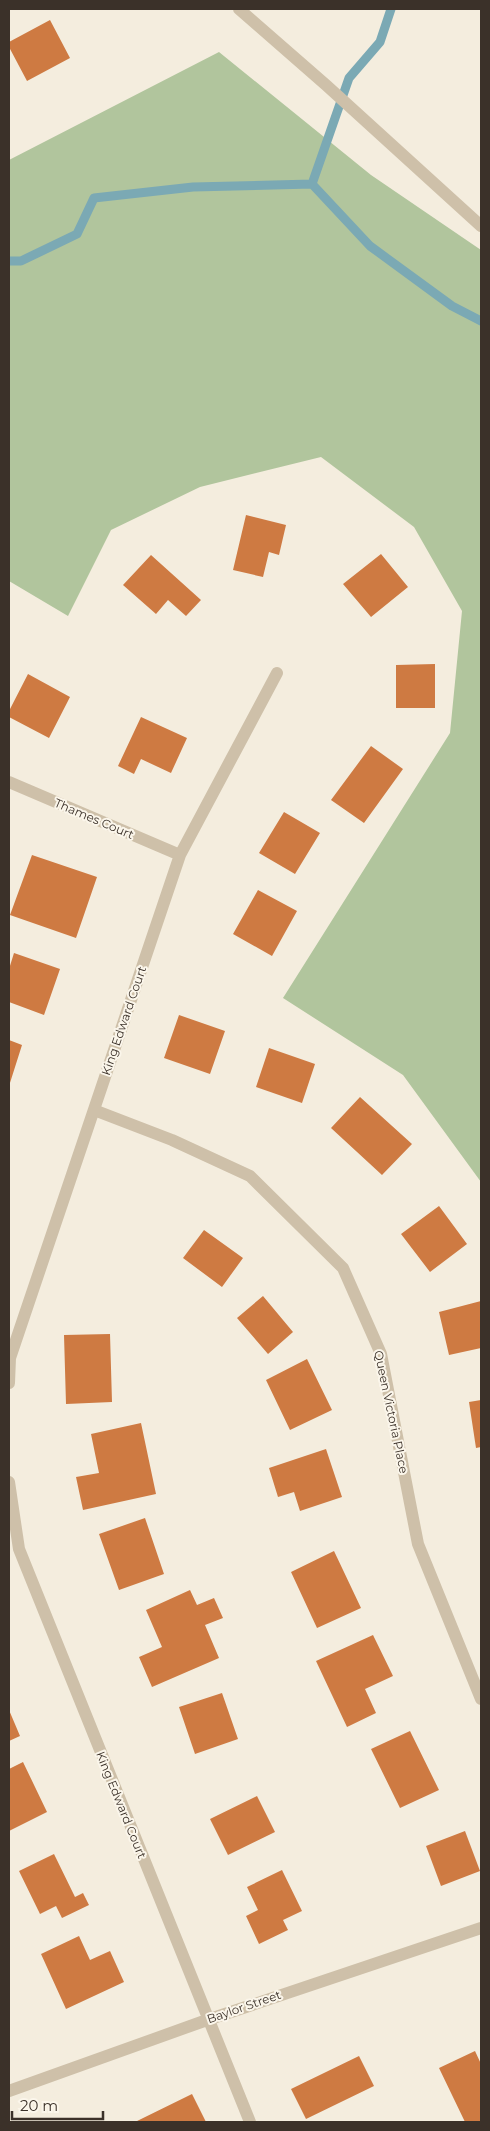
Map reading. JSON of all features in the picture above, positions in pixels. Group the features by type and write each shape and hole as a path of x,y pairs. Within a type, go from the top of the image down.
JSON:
{"street":[{"path":"239,9 481,226"},
{"name":"King Edward Court","path":"9,1383 10,1358 180,855 277,673"},
{"name":"Thames Court","path":"9,782 180,855"},
{"name":"Queen Victoria Place","path":"94,1110 172,1140 250,1176 343,1268 382,1354 418,1544 481,1698"},
{"name":"King Edward Court","path":"9,1482 19,1548 207,2020 250,2122"},
{"name":"Baylor Street","path":"9,2091 207,2020 481,1928"}],"green space":[{"path":"219,52 371,175 481,250 481,1182 403,1075 283,998 450,733 462,611 414,527 321,457 200,487 111,530 68,616 9,581 9,160"}],"building":[{"path":"50,20 70,58 27,81 9,47 9,42"},
{"path":"246,515 286,525 279,555 269,552 263,577 233,570"},
{"path":"381,554 408,587 371,617 343,584"},
{"path":"151,555 201,600 186,616 168,600 156,614 123,585"},
{"path":"435,664 435,708 396,708 396,665"},
{"path":"28,674 70,697 49,738 9,717 9,711"},
{"path":"141,717 187,738 171,773 141,759 134,774 118,766"},
{"path":"371,746 403,769 364,823 331,800"},
{"path":"284,812 320,833 295,874 259,853"},
{"path":"32,855 97,877 76,938 10,915"},
{"path":"258,890 297,911 272,956 233,934"},
{"path":"14,953 60,969 44,1015 9,1002 9,969"},
{"path":"179,1015 225,1031 210,1074 164,1058"},
{"path":"9,1040 22,1045 9,1086"},
{"path":"269,1048 315,1064 302,1103 256,1087"},
{"path":"360,1097 412,1144 382,1175 331,1128"},
{"path":"439,1206 467,1244 430,1272 401,1234"},
{"path":"204,1230 243,1258 222,1287 183,1258"},
{"path":"263,1296 293,1332 268,1354 237,1318"},
{"path":"481,1301 481,1348 449,1355 439,1312"},
{"path":"110,1334 112,1402 66,1404 64,1335"},
{"path":"307,1359 332,1410 290,1430 266,1380"},
{"path":"481,1400 481,1447 476,1448 469,1402"},
{"path":"141,1423 156,1494 83,1510 76,1477 99,1473 91,1434"},
{"path":"326,1449 342,1497 300,1511 294,1492 278,1497 269,1468"},
{"path":"145,1518 164,1574 119,1590 99,1534"},
{"path":"334,1551 361,1608 317,1628 291,1572"},
{"path":"190,1590 197,1605 214,1598 223,1618 205,1625 219,1658 152,1687 139,1657 162,1647 146,1610"},
{"path":"373,1635 393,1676 365,1689 376,1713 347,1727 316,1661"},
{"path":"222,1693 238,1739 195,1754 179,1707"},
{"path":"9,1710 20,1736 9,1741"},
{"path":"410,1731 439,1790 400,1808 371,1749"},
{"path":"23,1762 47,1812 9,1831 9,1769"},
{"path":"257,1796 275,1832 228,1855 210,1819"},
{"path":"465,1831 480,1871 441,1886 426,1846"},
{"path":"54,1854 75,1897 83,1893 89,1905 62,1918 56,1906 40,1914 19,1871"},
{"path":"282,1870 302,1911 283,1920 288,1930 259,1944 246,1916 258,1910 247,1887"},
{"path":"79,1936 90,1960 110,1951 124,1982 66,2009 41,1954"},
{"path":"475,2051 481,2064 481,2122 465,2122 439,2068"},
{"path":"359,2056 374,2086 306,2119 291,2089"},
{"path":"192,2094 206,2122 135,2122"}],"waterway":[{"path":"312,184 349,78 380,42 391,9"},
{"path":"9,261 21,261 77,234 94,198 193,187 312,184 370,246 452,306 481,321"}]}
